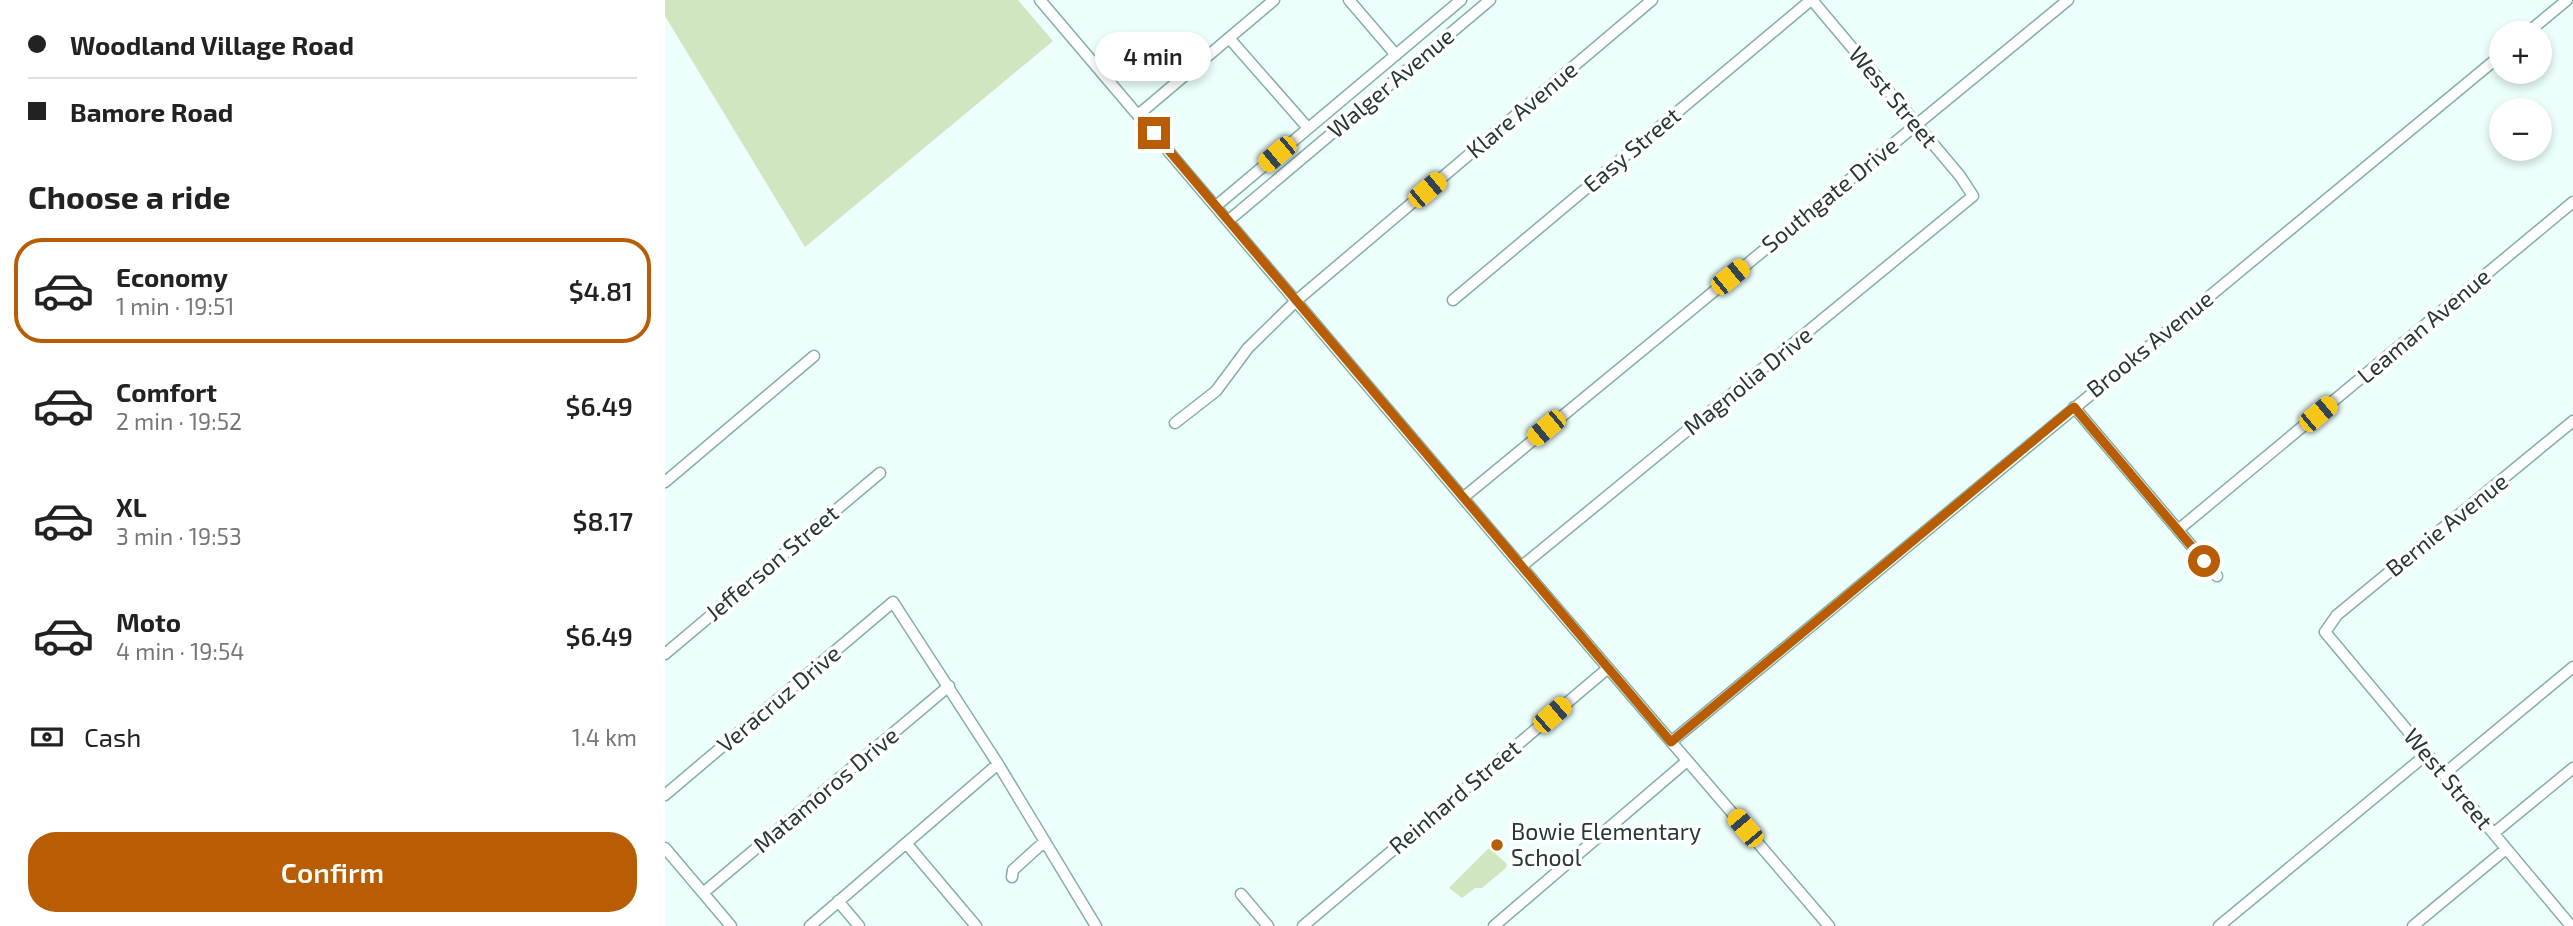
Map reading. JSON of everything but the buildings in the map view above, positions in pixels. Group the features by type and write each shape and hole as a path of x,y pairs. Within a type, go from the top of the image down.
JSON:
{"street":[{"path":"1040,0 1464,497 1607,669 1829,926"},
{"path":"1138,115 1274,0"},
{"path":"1349,0 1396,55"},
{"name":"Walger Avenue","path":"1216,206 1461,0"},
{"name":"Walger Avenue","path":"1228,221 1490,0"},
{"name":"Klare Avenue","path":"1175,423 1216,390 1248,348 1296,301 1652,0"},
{"name":"West Street","path":"1811,0 1973,196"},
{"name":"Easy Street","path":"1454,300 1811,0"},
{"name":"Southgate Drive","path":"1464,497 2068,0"},
{"path":"2542,21 2567,0"},
{"path":"1229,38 1308,128"},
{"name":"Brooks Avenue","path":"1671,742 2489,65"},
{"name":"Magnolia Drive","path":"1522,566 1973,196"},
{"name":"Leaman Avenue","path":"2178,530 2573,202"},
{"path":"665,482 814,356"},
{"path":"2074,407 2217,576"},
{"name":"Bernie Avenue","path":"2325,632 2337,615 2573,421"},
{"name":"Jefferson Street","path":"665,654 880,473"},
{"name":"Veracruz Drive","path":"665,795 893,602 949,686"},
{"name":"West Street","path":"2325,632 2571,926"},
{"path":"2444,774 2573,667"},
{"name":"Reinhard Street","path":"1303,926 1607,669"},
{"path":"949,686 1096,926"},
{"name":"Matamoros Drive","path":"703,893 949,686"},
{"path":"2220,926 2427,754"},
{"path":"1494,926 1687,761"},
{"path":"810,926 998,764"},
{"path":"2494,833 2573,768"},
{"path":"1011,877 1013,870 1045,841"},
{"path":"906,844 976,926"},
{"path":"665,848 727,925"},
{"path":"2413,926 2506,849"},
{"path":"1241,894 1268,926"},
{"path":"838,901 859,926"}],"green space":[{"path":"665,0 1018,0 1053,41 805,247 665,16"},
{"path":"1489,848 1507,864 1506,868 1482,888 1475,888 1462,898 1449,888"}],"place":[{"name":"Bowie Elementary School","path":"1497,845"}],"route":[{"path":"1154,133 1671,742 2074,407 2204,561"}]}
